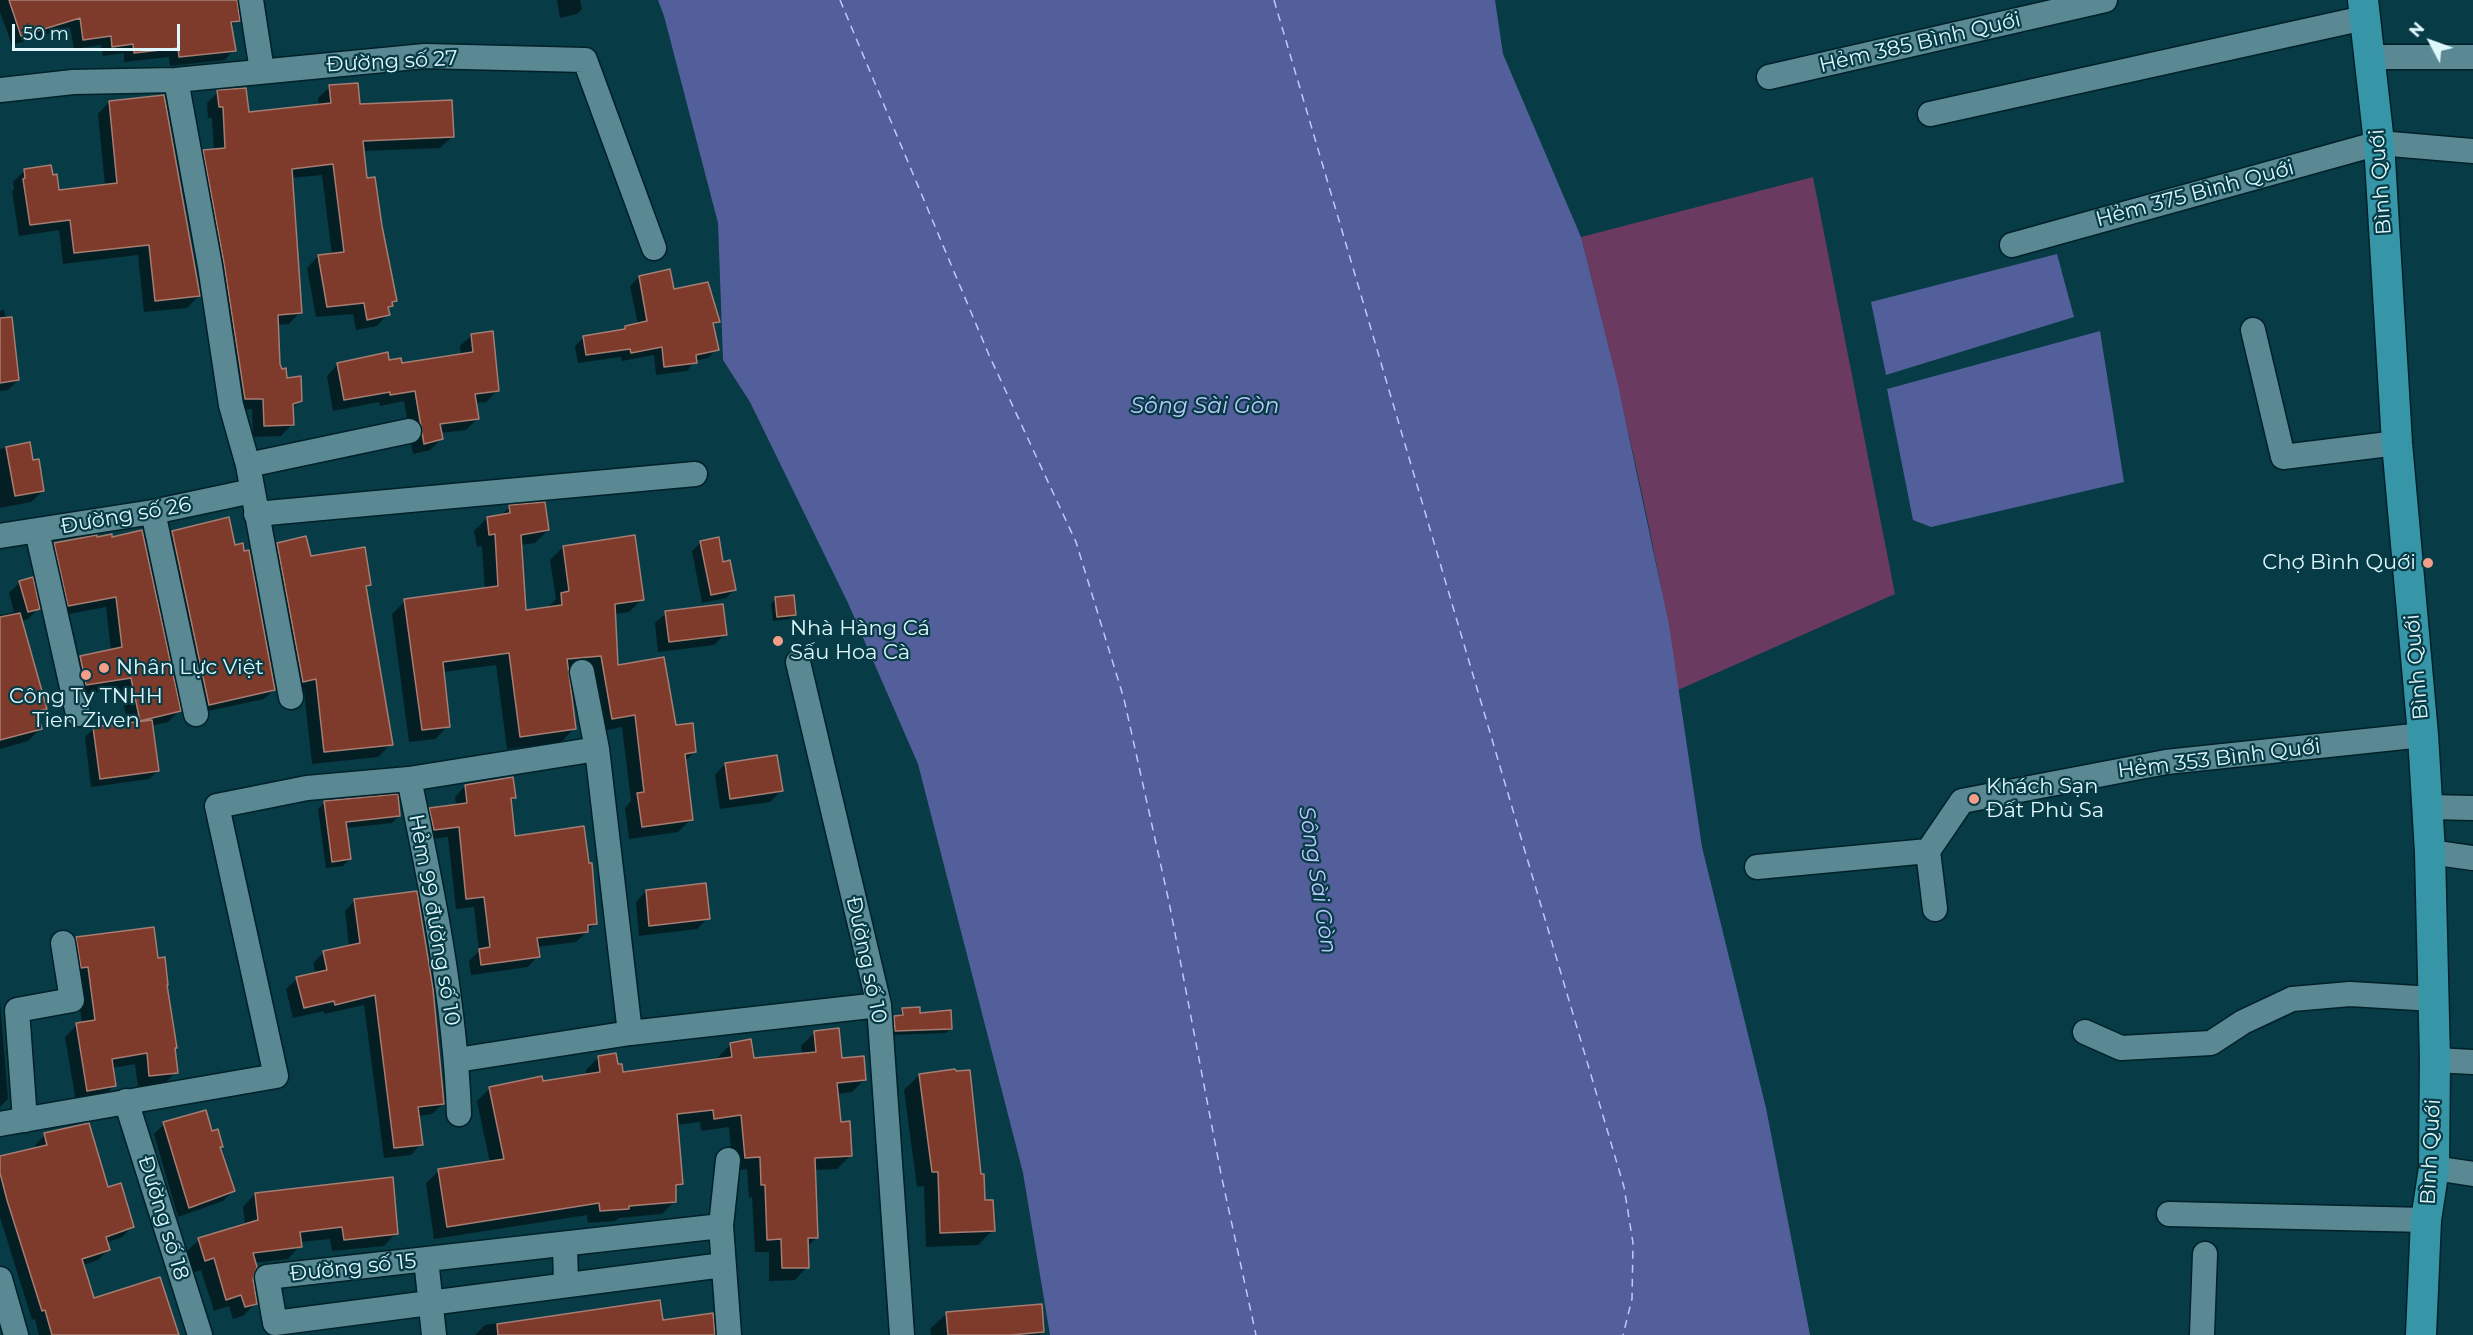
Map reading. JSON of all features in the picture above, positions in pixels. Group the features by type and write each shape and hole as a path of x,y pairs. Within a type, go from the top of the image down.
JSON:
{"main road":[{"name":"Bình Quới","path":"2364,9 2379,143 2397,443 2430,852 2435,1060 2434,1168 2426,1220 2421,1335"}],"street":[{"path":"251,0 262,71"},
{"name":"Hẻm 385 Bình Quới","path":"1769,77 2105,0"},
{"path":"1930,114 2364,9"},
{"name":"Đường số 27","path":"0,90 73,82 176,80 425,56 585,60 654,248"},
{"path":"2369,57 2473,57"},
{"path":"176,80 210,266 231,405 248,465 291,697"},
{"path":"2379,143 2473,151"},
{"name":"Hẻm 375 Bình Quới","path":"2012,245 2379,143"},
{"path":"2253,330 2283,457 2397,443"},
{"path":"248,465 409,431"},
{"name":"Đường số 26","path":"0,536 153,513 254,502 695,474"},
{"path":"153,513 196,714"},
{"path":"37,531 78,714"},
{"name":"Đường số 10","path":"798,662 879,1005 902,1335"},
{"path":"582,672 597,749 630,1033"},
{"name":"Hẻm 353 Bình Quới","path":"1928,851 1962,801 2166,762 2422,735"},
{"path":"0,1124 276,1076 217,806 316,788 409,779 597,749"},
{"name":"Hẻm 99 đường số 10","path":"409,779 431,885 457,1060 459,1114"},
{"path":"2428,807 2473,808"},
{"path":"1757,867 1928,851 1935,909"},
{"path":"2430,852 2473,858"},
{"path":"25,1120 17,1010 72,1000 63,943"},
{"path":"2085,1032 2121,1048 2211,1043 2243,1022 2292,999 2350,994 2434,999"},
{"path":"457,1060 630,1033 879,1005"},
{"path":"2435,1060 2473,1062"},
{"name":"Đường số 18","path":"126,1101 200,1335"},
{"path":"728,1160 721,1226 729,1335"},
{"path":"2434,1168 2473,1174"},
{"path":"2169,1214 2426,1220"},
{"name":"Đường số 15","path":"721,1226 267,1277 275,1323 723,1265"},
{"path":"565,1244 566,1286"},
{"path":"2202,1335 2205,1254"},
{"path":"426,1259 434,1335"},
{"path":"0,1279 16,1335"}],"shaded area":[{"path":"1813,177 1895,594 1678,690 1647,519 1581,237"}],"water":[{"name":"Sông Sài Gòn","path":"658,0 1495,0 1503,54 1581,237 1618,385 1669,625 1702,847 1766,1108 1810,1335 1050,1335 1023,1173 918,764 848,603 750,402 723,360 718,223"},
{"path":"2057,254 2074,317 1886,375 1871,302"},
{"path":"2100,331 2124,482 1931,527 1913,520 1887,389"}],"building":[{"path":"9,0 237,0 240,21 231,22 236,51 179,57 178,48 134,53 133,44 112,47 111,36 83,40 80,18 21,36"},
{"path":"358,83 360,104 452,100 454,137 363,141 367,178 375,177 397,301 392,302 393,306 388,307 390,315 367,320 364,303 327,307 318,255 344,252 333,164 292,169 302,313 278,315 280,364 282,369 286,368 287,378 301,376 302,401 293,404 294,425 264,426 263,399 245,399 224,263 203,150 225,148 223,107 219,107 217,90 246,88 249,112 331,103 329,85"},
{"path":"164,95 200,296 155,301 149,245 74,253 70,220 30,225 23,179 25,178 24,169 51,165 53,175 57,174 59,190 117,183 109,101"},
{"path":"670,269 674,289 708,282 720,322 713,323 719,350 696,355 697,363 664,367 662,347 631,353 630,349 586,355 583,336 625,329 625,326 647,321 639,276"},
{"path":"12,317 19,380 0,383 0,318"},
{"path":"493,331 499,391 475,394 479,419 440,424 443,439 424,444 415,391 390,395 390,392 344,400 337,363 388,352 389,360 401,358 402,363 473,352 471,334"},
{"path":"30,442 33,460 39,459 44,491 15,496 6,447"},
{"path":"545,502 549,530 521,535 526,610 562,605 561,593 569,591 563,546 635,535 644,600 615,604 618,665 664,657 676,725 693,723 696,752 685,754 693,820 642,827 637,793 644,792 635,715 612,719 601,656 567,659 576,729 520,737 509,653 443,662 450,727 422,730 404,599 498,586 495,534 489,535 487,517 510,513 509,505"},
{"path":"229,517 235,545 243,543 244,551 249,550 275,690 209,705 172,531"},
{"path":"142,530 181,711 140,721 131,678 86,685 80,656 122,647 116,597 68,606 54,543 97,535 97,537 112,534 112,537"},
{"path":"306,536 311,556 365,547 371,585 366,586 393,745 324,752 316,679 303,682 277,543"},
{"path":"719,537 723,562 730,560 736,590 711,595 700,541"},
{"path":"33,577 40,609 28,612 19,581"},
{"path":"794,595 796,615 777,617 775,597"},
{"path":"723,604 727,635 669,642 665,611"},
{"path":"20,613 47,709 37,711 42,729 0,740 0,617"},
{"path":"152,720 159,771 100,779 93,727"},
{"path":"777,755 783,791 730,799 725,763"},
{"path":"513,777 516,798 511,798 515,836 584,826 589,863 592,863 597,924 588,925 588,932 537,938 540,957 481,965 479,949 490,947 484,897 466,899 459,827 434,830 429,808 467,803 465,785"},
{"path":"398,794 400,816 346,822 351,859 332,862 324,801"},
{"path":"706,883 710,919 649,926 646,890"},
{"path":"417,891 433,989 444,1104 418,1107 423,1145 394,1148 375,995 335,1005 334,1001 304,1008 296,977 327,970 323,951 360,943 354,899"},
{"path":"154,927 158,958 165,957 178,1073 149,1076 147,1053 112,1059 116,1086 87,1091 76,1023 95,1020 88,967 81,968 76,937"},
{"path":"920,1007 920,1013 951,1010 952,1029 895,1031 894,1016 903,1015 902,1008"},
{"path":"839,1028 842,1058 864,1056 866,1080 837,1083 841,1122 850,1121 852,1156 815,1158 818,1238 808,1238 809,1268 782,1268 781,1239 767,1240 765,1185 761,1185 760,1157 745,1158 741,1115 714,1119 713,1110 677,1114 683,1184 676,1185 676,1202 600,1211 599,1203 447,1227 438,1169 504,1159 489,1087 542,1076 543,1081 600,1072 598,1056 616,1053 618,1064 622,1064 623,1072 732,1057 730,1043 751,1039 754,1058 816,1052 814,1031"},
{"path":"955,1069 956,1071 970,1070 981,1174 984,1174 985,1200 993,1200 995,1231 940,1233 938,1172 932,1172 919,1074"},
{"path":"206,1110 212,1131 218,1129 223,1147 220,1147 235,1191 189,1208 163,1122"},
{"path":"89,1123 108,1187 121,1183 134,1227 106,1237 110,1250 82,1259 94,1298 160,1277 179,1335 52,1335 45,1310 42,1311 7,1200 0,1173 0,1156 47,1145 44,1133"},
{"path":"393,1177 398,1234 344,1240 342,1227 300,1232 302,1247 253,1253 257,1267 253,1279 257,1304 245,1307 241,1295 226,1300 214,1258 205,1261 198,1238 258,1220 255,1193"},
{"path":"660,1300 663,1320 713,1313 715,1335 498,1335 497,1324"},
{"path":"1042,1304 1044,1332 1011,1335 948,1335 946,1312"}],"ferry route":[{"path":"840,0 989,355 1076,542 1124,699 1169,902 1221,1174 1256,1335"},
{"path":"1274,0 1624,1187 1633,1243 1632,1299 1623,1335"}],"place":[{"name":"Chợ Bình Quới","path":"2428,563"},
{"name":"Nhà Hàng Cá Sấu Hoa Cà","path":"778,641"},
{"name":"Nhân Lực Việt","path":"104,668"},
{"name":"Công Ty TNHH Tien Ziven","path":"86,675"},
{"name":"Khách Sạn Đất Phù Sa","path":"1974,799"}]}
